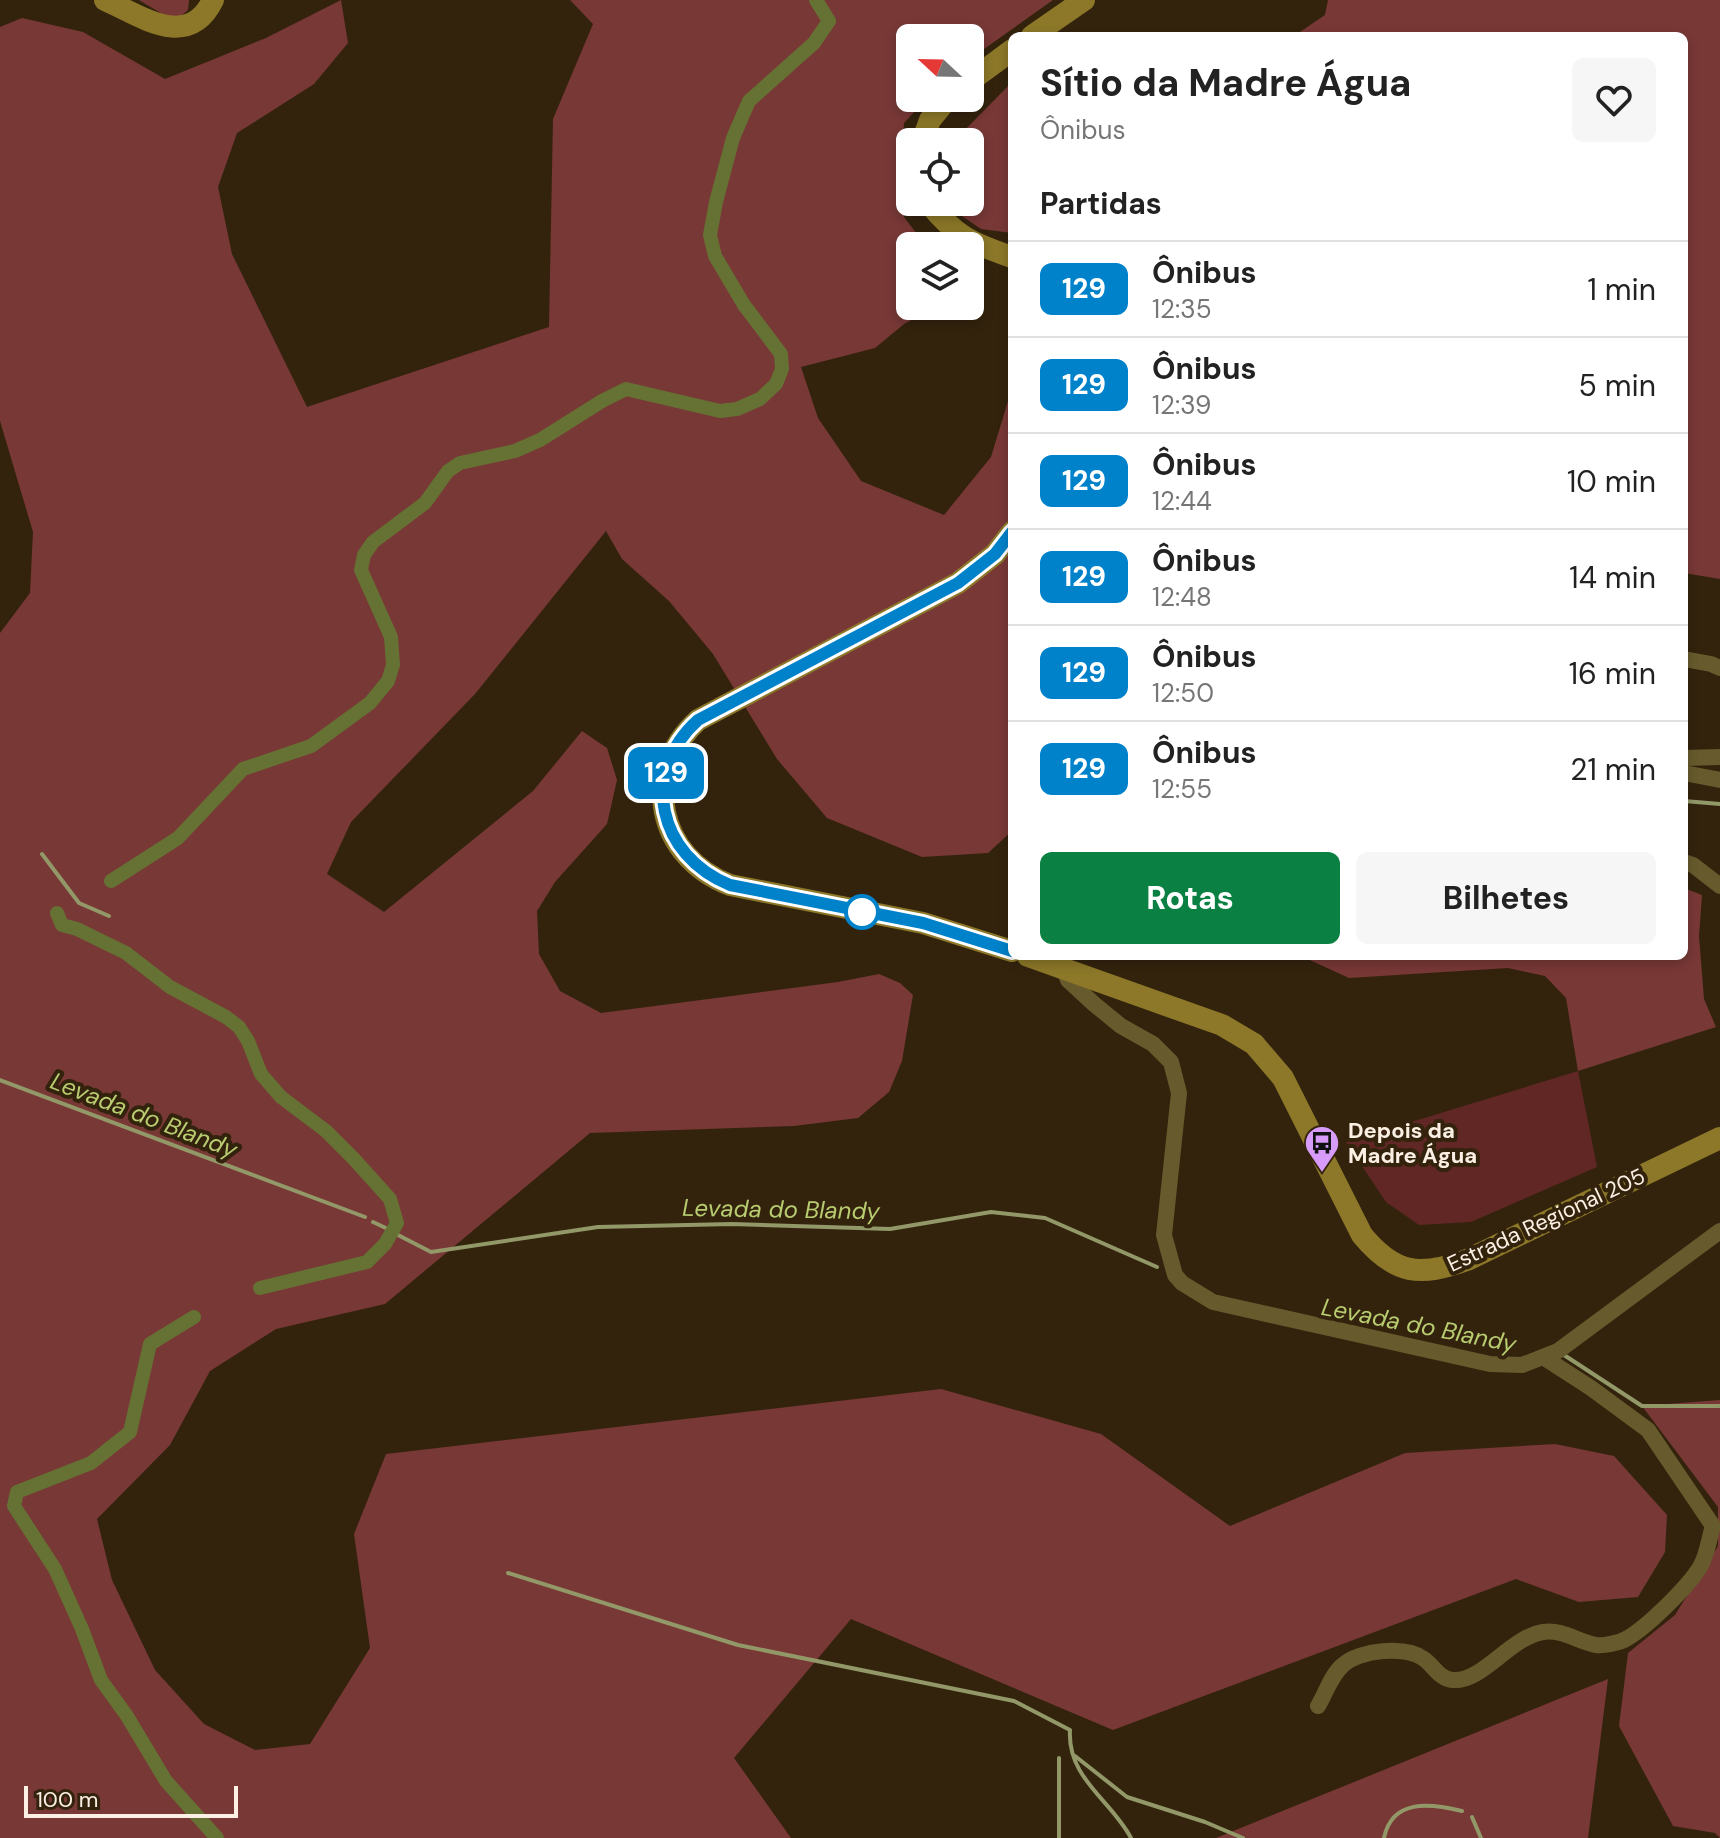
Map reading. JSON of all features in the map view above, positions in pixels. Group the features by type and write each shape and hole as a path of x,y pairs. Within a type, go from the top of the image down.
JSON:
{"main road":[{"path":"105,0 159,25 176,27 197,20 213,0"},
{"path":"1038,32 1084,0"},
{"path":"984,71 1008,53"},
{"path":"941,216 954,231 979,245 1008,256"},
{"path":"1008,537 995,554 958,583 698,720 675,748 662,793 668,825 676,843 689,861 716,879 730,885 923,923 1008,950"},
{"name":"Estrada Regional 205","path":"1039,960 1222,1025 1254,1044 1283,1078 1362,1235 1375,1251 1389,1262 1404,1268 1428,1272 1467,1260 1720,1138"}],"street":[{"path":"1688,660 1720,668"},
{"path":"1688,758 1720,757"},
{"path":"1688,774 1720,780"},
{"path":"1688,863 1720,886"},
{"path":"1064,969 1068,980 1094,1004 1121,1026 1153,1044 1171,1062 1179,1093 1164,1235 1175,1275 1182,1283 1213,1302 1490,1364 1522,1365 1558,1351 1720,1231"},
{"path":"1318,1706 1336,1672 1357,1657 1396,1650 1410,1652 1427,1660 1441,1676 1455,1680 1476,1673 1512,1645 1543,1632 1570,1636 1598,1646 1625,1640 1668,1603 1701,1565 1713,1526 1648,1430 1543,1357"}],"shaded area":[{"path":"139,0 189,0 188,10 179,18 164,15"},
{"path":"341,0 348,43 314,84 237,133 218,187 232,254 307,407 549,327 553,119 593,24 570,0 1053,0 984,49 984,24 896,24 896,112 914,112 904,123 904,128 896,128 896,216 904,216 915,232 896,232 896,320 911,320 875,348 801,367 818,418 861,481 944,515 991,457 1008,401 1008,835 988,853 922,857 827,818 777,759 713,654 669,601 622,559 606,531 475,694 351,822 327,874 384,912 533,791 582,731 607,748 617,780 607,824 555,882 537,911 539,954 560,991 601,1013 879,974 900,983 913,995 902,1061 889,1092 858,1118 794,1126 590,1133 385,1304 276,1329 210,1371 170,1445 97,1519 112,1580 155,1670 204,1724 255,1750 310,1744 370,1648 354,1534 386,1454 941,1389 1101,1434 1230,1526 1405,1453 1555,1444 1614,1456 1667,1515 1665,1552 1638,1597 1579,1602 1516,1579 1113,1730 851,1619 734,1758 791,1838 0,1838 0,633 30,593 33,532 0,421 0,27 22,18 83,32 165,79 266,38"},
{"path":"1328,0 1720,0 1720,579 1688,574 1688,32 1300,32 1325,15"},
{"path":"1008,86 1008,232 981,229 962,216 984,216 984,128 967,128"},
{"path":"1688,890 1702,895 1699,936 1704,999 1716,1027 1578,1071 1566,998 1545,976 1508,968 1349,978 1310,960 1688,960"},
{"path":"1578,1071 1597,1167 1471,1222 1419,1225 1386,1202 1346,1142"},
{"path":"1720,1400 1720,1838 1715,1833 1673,1826 1619,1726 1628,1653 1675,1615 1718,1546 1718,1507 1642,1406"},
{"path":"1608,1679 1588,1838 1216,1838"}],"waterway":[{"path":"111,881 178,838 243,769 311,746 370,703 388,681 393,665 391,637 361,570 364,555 373,542 425,503 448,471 460,463 515,451 540,440 626,389 720,411 737,409 760,399 776,384 782,369 781,354 744,305 715,256 710,235 733,138 749,101 814,43 829,21 816,0"},
{"path":"1688,801 1720,804"},
{"path":"42,854 79,903 109,916"},
{"path":"57,913 62,925 126,953 170,987 239,1027 261,1074 281,1097 326,1131 390,1199 397,1223 385,1244 367,1262 260,1288"},
{"name":"Levada do Blandy","path":"0,1080 365,1217"},
{"name":"Levada do Blandy","path":"398,1235 431,1252 598,1227 732,1224 890,1229 991,1212 1045,1218 1157,1267"},
{"name":"Levada do Blandy","path":"373,1222 390,1230"},
{"path":"194,1317 150,1344 130,1432 91,1463 17,1492 14,1506 55,1569 101,1680 166,1781 217,1838"},
{"name":"Levada do Blandy","path":"1561,1353 1642,1406 1720,1406"},
{"path":"508,1573 738,1645 1014,1701 1070,1730 1075,1762 1131,1838"},
{"path":"1075,1756 1127,1797 1205,1822 1243,1838"},
{"path":"1059,1758 1059,1838"},
{"path":"1384,1838 1388,1825 1403,1810 1437,1806 1462,1811"},
{"path":"1472,1817 1481,1838"}],"bus line":[{"name":"129","path":"1008,538 977,571 958,583 698,720 675,748 662,793 664,811 676,843 689,861 716,879 730,885 923,923 1008,950"}],"place":[{"name":"Depois da Madre Água","path":"1322,1174"}]}
